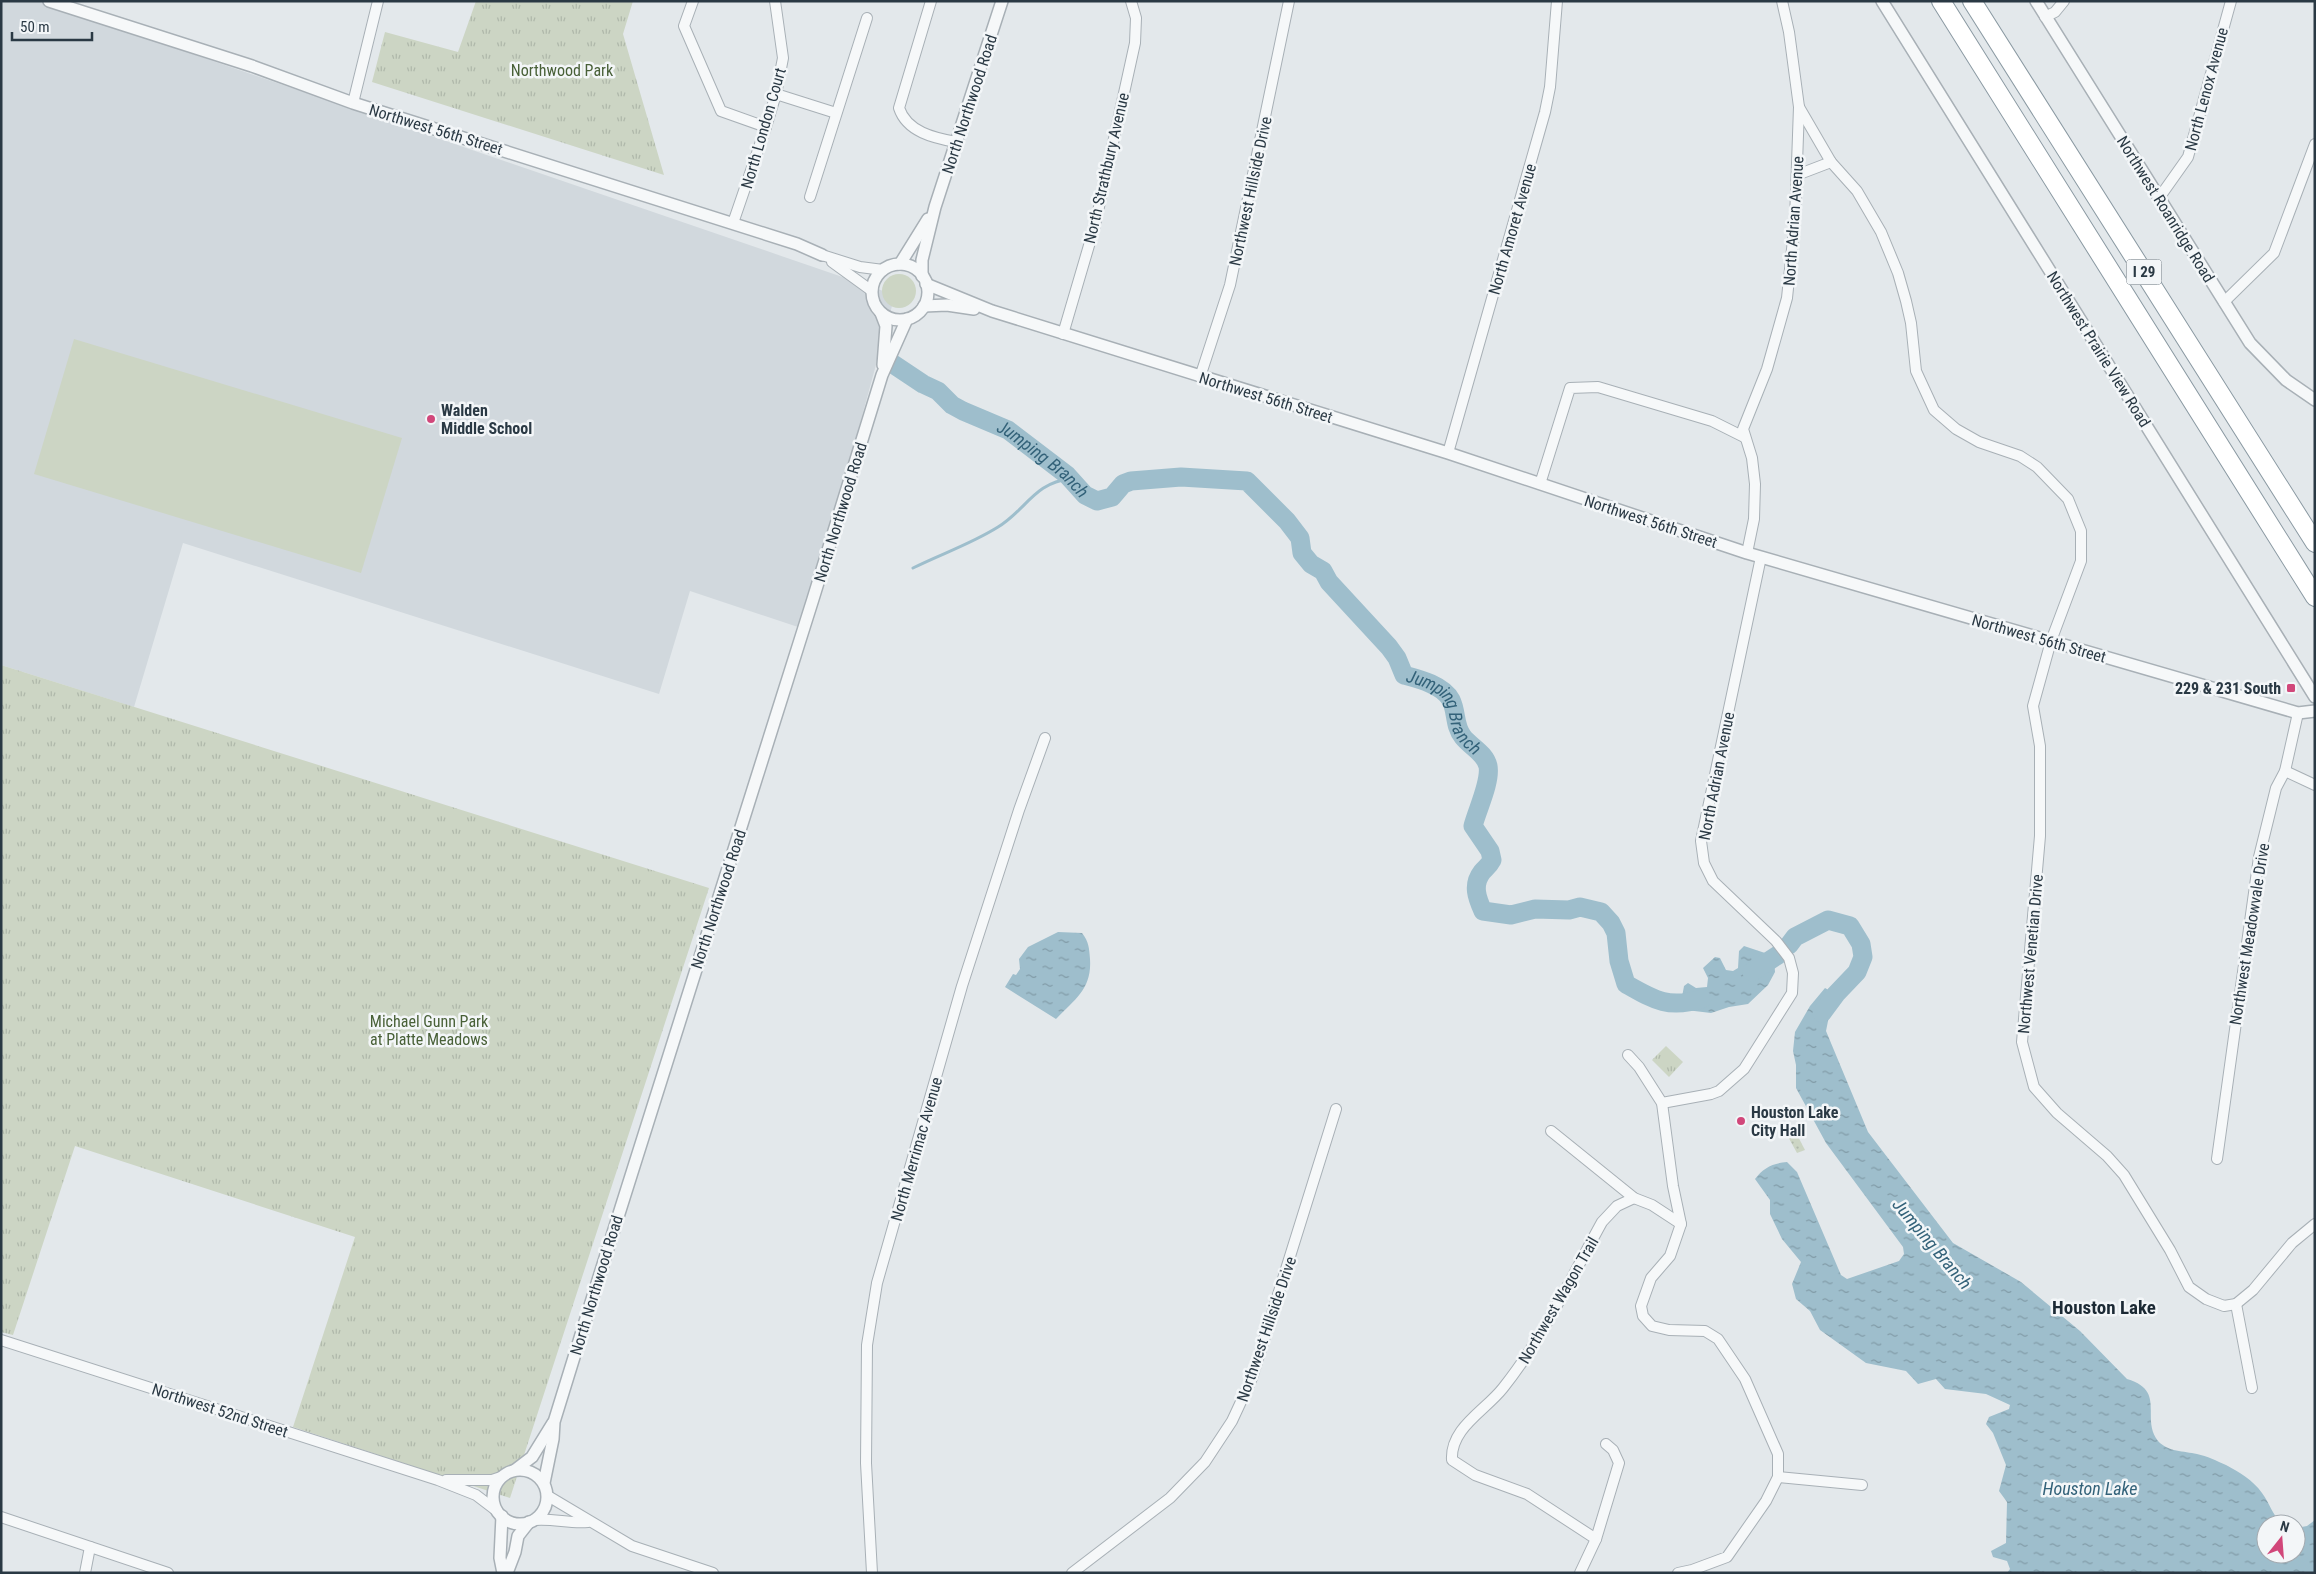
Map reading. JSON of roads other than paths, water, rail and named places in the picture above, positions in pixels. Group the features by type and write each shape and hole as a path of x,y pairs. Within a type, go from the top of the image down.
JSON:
{"highway":[{"name":"I 29","path":"1941,1 2315,597"},
{"name":"I 29","path":"1972,1 2315,543"}],"street":[{"name":"Northwest 56th Street","path":"49,1 252,66 352,103 798,244 822,256 872,291"},
{"path":"352,103 378,1"},
{"path":"693,1 684,26 721,111 766,127"},
{"name":"North London Court","path":"733,223 766,127 776,94 783,58 775,1"},
{"path":"931,1 899,108 907,123 917,130 941,140 956,142"},
{"name":"North Northwood Road","path":"924,280 922,260 935,207 1002,1"},
{"name":"North Strathbury Avenue","path":"1062,334 1096,225 1135,43 1136,18 1131,1"},
{"name":"Northwest Hillside Drive","path":"1200,377 1230,285 1289,1"},
{"name":"North Amoret Avenue","path":"1448,453 1545,112 1550,87 1557,1"},
{"name":"North Adrian Avenue","path":"1744,437 1745,422 1766,369 1788,298 1792,269 1799,107 1789,32 1782,1"},
{"name":"Northwest Prairie View Road","path":"1882,1 2315,697"},
{"name":"Northwest Roanridge Road","path":"2036,1 2250,343 2269,365 2286,380 2315,400"},
{"path":"2045,17 2055,12 2064,1"},
{"name":"North Lenox Avenue","path":"2159,198 2188,157 2231,1"},
{"path":"810,197 867,18"},
{"path":"776,94 836,112"},
{"path":"1799,107 1831,162 1865,204 1891,255 1911,323 1916,370 1934,410 1956,429 1980,442 2030,461 2062,491 2077,517 2081,531 2081,561 2052,641"},
{"path":"2224,302 2274,253 2315,144"},
{"path":"1797,174 1831,162"},
{"name":"North Northwood Road","path":"900,264 935,207"},
{"name":"Northwest 56th Street","path":"822,256 860,267 883,270"},
{"path":"900,264 916,270 924,280 928,291 924,306 914,316 898,320 881,313 873,299 872,291 877,276 883,270 891,265 900,264"},
{"name":"Northwest 56th Street","path":"924,280 992,311 1448,453 1747,553 2298,713 2315,711"},
{"name":"Northwest 56th Street","path":"924,306 947,305 992,311"},
{"name":"North Northwood Road","path":"881,313 886,326 882,376"},
{"name":"North Northwood Road","path":"544,1484 553,1439 554,1422 882,376 907,319"},
{"path":"1540,484 1570,388 1598,387 1712,421 1744,437 1752,458 1755,484 1754,519 1747,553"},
{"name":"North Adrian Avenue","path":"1662,1103 1711,1094 1718,1091 1744,1069 1792,993 1793,972 1789,958 1776,940 1713,881 1704,863 1701,842 1761,557"},
{"name":"Northwest Venetian Drive","path":"2052,641 2033,706 2040,746 2040,836 2022,1042 2034,1087 2056,1113 2107,1156 2124,1175 2170,1250 2189,1287 2206,1299 2224,1306 2236,1304"},
{"name":"Northwest Meadowvale Drive","path":"2217,1159 2259,858 2276,788 2285,771 2298,713"},
{"name":"North Merrimac Avenue","path":"872,1573 866,1463 867,1345 878,1283 962,986 1019,810 1045,738"},
{"path":"2285,771 2315,786"},
{"path":"1628,1055 1639,1067 1662,1103 1673,1186 1681,1224 1670,1256 1651,1278 1641,1306 1643,1316 1652,1326 1669,1330 1705,1331 1718,1339 1745,1379 1778,1454 1778,1477 1766,1501 1727,1557 1678,1573"},
{"name":"Northwest Hillside Drive","path":"1072,1573 1170,1498 1205,1462 1232,1421 1252,1378 1336,1109"},
{"path":"1551,1131 1634,1198 1652,1204 1681,1224"},
{"name":"Northwest Wagon Trail","path":"1596,1539 1527,1494 1475,1475 1452,1460 1451,1447 1462,1429 1501,1391 1528,1356 1602,1222 1618,1206 1634,1198"},
{"path":"2252,1388 2236,1304 2253,1290 2292,1244 2315,1224"},
{"name":"Northwest 52nd Street","path":"1,1340 438,1480 476,1495 499,1514"},
{"name":"North Northwood Road","path":"515,1470 532,1457 554,1422"},
{"path":"1580,1573 1596,1539 1619,1463 1613,1450 1606,1444"},
{"path":"503,1573 500,1558 499,1514 494,1504 494,1490 501,1477 515,1470 531,1472 544,1484 548,1496 544,1510 518,1536 507,1573"},
{"name":"Northwest 52nd Street","path":"438,1480 492,1480 501,1477"},
{"path":"1778,1477 1862,1485"},
{"path":"548,1496 588,1522 599,1526 632,1546 713,1573"},
{"path":"499,1514 516,1524 545,1519 573,1523 588,1522"},
{"path":"1,1517 168,1573"},
{"path":"85,1573 90,1547"}],"water":[{"path":"1058,932 1082,933 1088,945 1090,969 1081,993 1056,1019 1005,987 1013,974 1016,975 1020,969 1019,959 1028,947"},
{"path":"1744,946 1774,958 1775,972 1768,985 1748,1004 1729,1007 1711,1013 1686,1010 1677,1004 1682,997 1684,986 1688,983 1696,988 1707,987 1708,978 1703,968 1715,957 1720,958 1726,970 1733,971 1738,968 1739,951"},
{"name":"Houston Lake","path":"1825,988 1836,994 1840,1000 1829,1016 1826,1031 1868,1132 1953,1243 2021,1282 2080,1331 2127,1379 2139,1384 2150,1398 2153,1432 2162,1445 2216,1460 2236,1470 2254,1484 2275,1514 2256,1514 2256,1564 2306,1564 2306,1526 2315,1520 2315,1573 2007,1573 2010,1569 2007,1561 1993,1557 1991,1551 2006,1543 2007,1502 1999,1491 2006,1465 1993,1433 1986,1424 1989,1417 2009,1409 2010,1405 1986,1394 1945,1389 1936,1379 1918,1384 1906,1371 1866,1363 1820,1330 1810,1311 1796,1299 1792,1284 1801,1262 1782,1239 1770,1214 1770,1200 1755,1179 1765,1169 1773,1165 1787,1162 1797,1172 1841,1275 1847,1279 1899,1261 1904,1254 1903,1247 1826,1143 1796,1088 1796,1065 1793,1051 1795,1032 1810,1006"}],"waterway":[{"name":"Jumping Branch","path":"893,364 923,384 938,391 952,405 1008,430 1067,475 1085,495 1097,501 1112,497 1123,484 1131,481 1181,477 1247,481 1287,521 1300,538 1302,553 1311,564 1323,571 1329,582 1389,647 1397,658 1404,675 1430,683 1447,695 1453,705 1460,733 1486,761 1488,766 1487,780 1473,826 1490,851 1492,860 1479,877 1476,887 1477,896 1483,911 1511,915 1535,909 1569,910 1580,907 1601,912 1611,923 1616,933 1619,961 1626,984 1653,998 1670,1003 1702,999"},
{"path":"913,568 988,533 1016,513 1039,491 1058,481 1070,479"},
{"name":"Jumping Branch","path":"1789,945 1795,937 1828,920 1850,926 1861,944 1863,957 1857,972 1836,994 1822,1013"},
{"name":"Jumping Branch","path":"1752,972 1778,955"}],"place":[{"name":"Walden Middle School","path":"431,419"},
{"name":"229 & 231 South","path":"2291,688"},
{"name":"Houston Lake City Hall","path":"1741,1121"}],"district":[{"name":"Houston Lake","path":"2104,1307"}],"park label":[{"name":"Northwood Park","path":"562,70"},
{"name":"Michael Gunn Park at Platte Meadows","path":"429,1030"}]}
